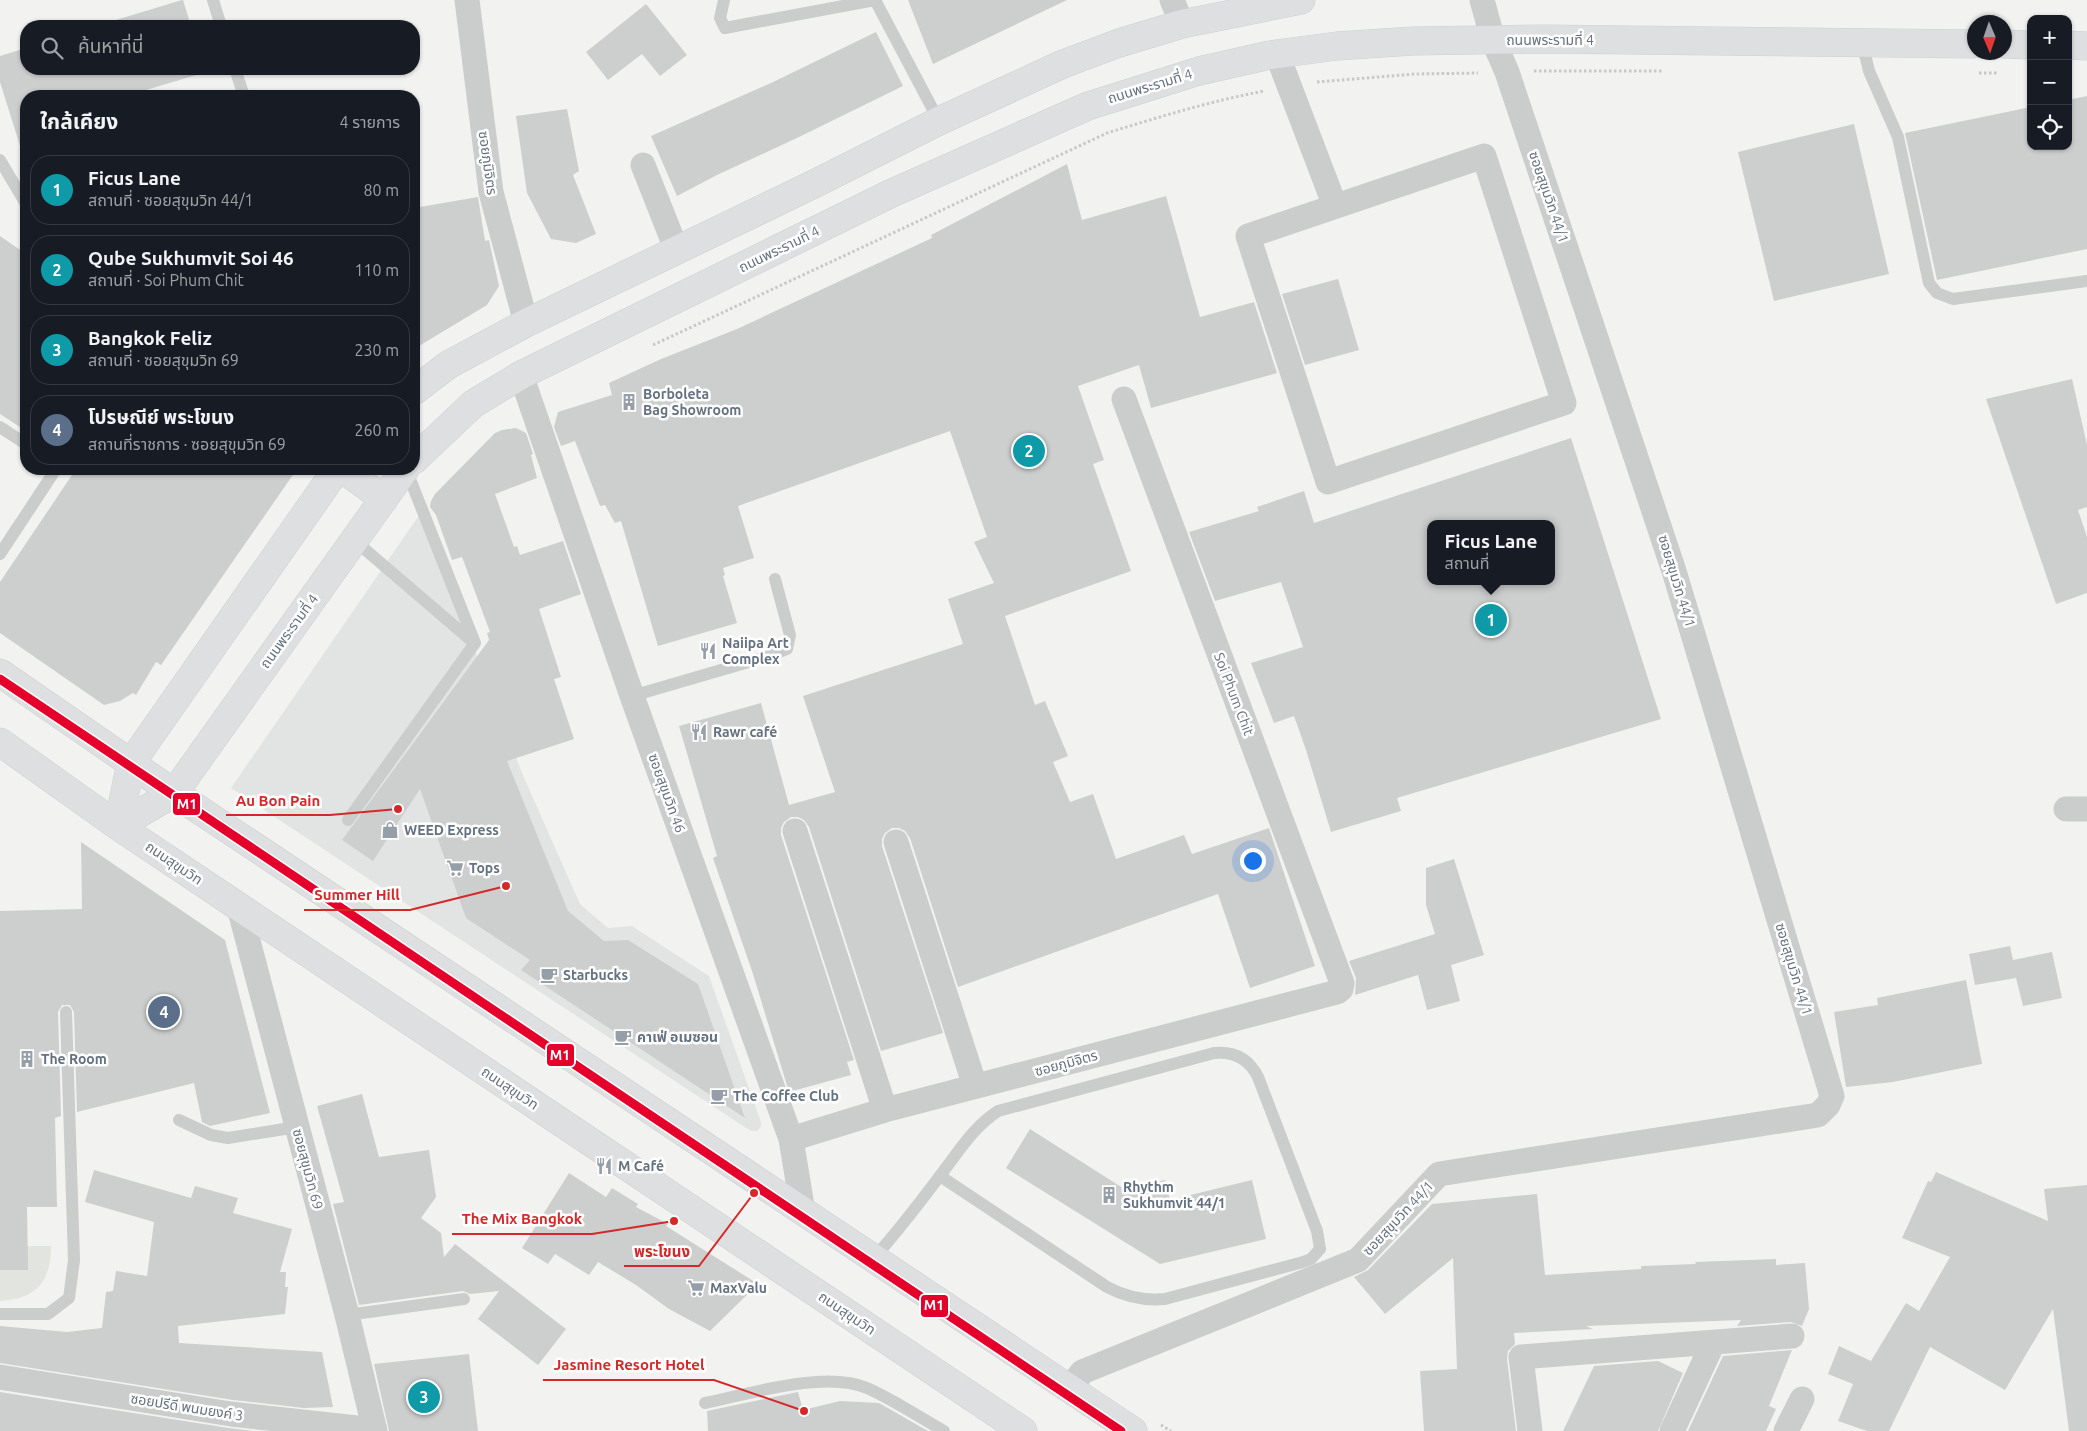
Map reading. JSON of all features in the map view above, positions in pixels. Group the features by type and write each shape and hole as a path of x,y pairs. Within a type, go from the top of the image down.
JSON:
{"main road":[{"path":"420,386 448,365 526,323 677,251 939,121 1064,64 1119,43 1177,12 1301,0"},
{"name":"ถนนพระรามที่ 4","path":"420,454 473,404 522,375 892,193 1088,106 1199,71 1277,54 1337,46 1413,41 1967,44"},
{"path":"2012,44 2027,44"},
{"path":"2072,45 2087,46"},
{"path":"118,826 131,763 333,475"},
{"path":"351,475 384,499"},
{"name":"ถนนพระรามที่ 4","path":"174,793 402,475"},
{"path":"0,673 174,793 1070,1388 1144,1426"},
{"name":"ถนนสุขุมวิท","path":"0,742 118,826 1021,1430"},
{"path":"118,826 174,793"}],"street":[{"name":"ซอยภูมิจิตร","path":"467,0 491,192 526,323"},
{"name":"ซอยสุขุมวิท 44/1","path":"1070,1388 1082,1372 1358,1260 1440,1174 1818,1115 1828,1105 1832,1096 1674,571 1482,0"},
{"path":"1277,54 1335,206"},
{"path":"1484,156 1564,403 1328,482 1248,236 1335,206 1484,156"},
{"path":"643,165 677,251"},
{"name":"ซอยสุขุมวิท 46","path":"522,375 632,696 791,1139 803,1212"},
{"name":"Soi Phum Chit","path":"1124,400 1339,974 1342,983 1341,989"},
{"path":"795,831 885,1110"},
{"path":"896,842 975,1086"},
{"name":"ซอยสุขุมวิท 69","path":"239,907 375,1431"},
{"name":"ซอยภูมิจิตร","path":"791,1139 885,1110 1337,992 1341,989"},
{"path":"1530,1431 1521,1358 1792,1336"},
{"path":"1672,1431 1713,1343"},
{"name":"ซอยปรีดี พนมยงค์ 3","path":"0,1377 231,1414 375,1431"},
{"path":"1786,1431 1802,1399"}],"lane":[{"path":"213,0 219,20"},
{"path":"724,0 720,18 726,28 875,0 939,121"},
{"path":"1862,42 1869,71 1898,137 1929,283 1937,293 1953,300 2087,281"},
{"path":"237,75 242,90"},
{"path":"0,160 20,194"},
{"path":"0,427 20,440"},
{"path":"0,554 52,475"},
{"path":"408,475 475,643"},
{"path":"354,540 475,643"},
{"path":"632,696 787,649 790,635 775,579"},
{"path":"348,820 475,643"},
{"path":"0,1314 48,1314 69,1298 74,1260 66,1012"},
{"path":"874,1258 940,1176 970,1135 984,1120 998,1111 1214,1053 1226,1052 1246,1061 1254,1069 1317,1231 1320,1249 1311,1259 1303,1262 1165,1299 1145,1300 1120,1294 1107,1287 940,1176"},
{"path":"179,1120 211,1135 228,1138 297,1127"},
{"path":"346,1315 464,1299"},
{"path":"706,1403 794,1384 836,1382 866,1388 944,1431"}],"path":[{"path":"645,348 1107,133 1227,98 1289,86 1351,78 1507,72 1672,71"},
{"path":"1974,73 2002,73"},
{"path":"1144,1426 1171,1431"}],"shaded area":[{"path":"422,511 522,773 580,904 608,928 632,926 709,976 761,1122 761,1127 757,1131 751,1131 740,1124 231,788"},
{"path":"27,1246 51,1246 48,1270 44,1279 32,1292 23,1297 0,1301 0,1270"}],"building":[{"path":"182,0 189,20 116,20"},
{"path":"908,0 1067,0 933,64"},
{"path":"646,4 687,55 660,76 642,54 608,80 586,52"},
{"path":"876,32 903,86 677,196 651,136 771,83"},
{"path":"20,50 20,75 196,75 146,90 20,90 20,146 0,82 0,56"},
{"path":"2087,96 2087,249 1937,280 1905,133 2027,108 2027,150 2072,150 2072,99"},
{"path":"567,109 579,171 573,175 596,234 576,243 551,239 527,193 516,116"},
{"path":"1854,124 1889,274 1774,301 1738,152"},
{"path":"1067,164 1082,220 1166,196 1200,317 1254,302 1277,373 1151,408 1139,365 1078,386 1104,460 1093,464 1131,571 1005,616 1035,705 1045,701 1068,756 1053,762 1070,802 1093,794 1116,859 1184,835 1192,854 1269,828 1315,966 1250,988 1218,894 958,987 910,838 905,831 899,828 892,828 885,833 882,839 882,846 943,1033 881,1051 809,827 804,820 798,817 791,817 784,822 781,828 781,835 854,1060 847,1062 851,1075 789,1092 753,974 713,858 717,856 679,726 761,703 789,805 835,792 803,696 963,644 948,599 994,583 974,542 987,537 950,431 738,506 754,558 723,568 725,575 723,576 737,623 658,646 621,521 615,523 605,505 600,506 575,441 561,446 554,427 558,412 612,395 609,383 661,359 737,329 932,238 931,235"},
{"path":"478,197 485,241 489,240 499,286 487,305 420,345 420,207"},
{"path":"0,236 20,250 20,427 0,414"},
{"path":"1338,279 1359,350 1305,365 1282,294"},
{"path":"2072,379 2087,445 2087,507 2078,510 2087,537 2087,593 2056,604 1986,399"},
{"path":"516,428 526,433 533,454 531,455 537,478 495,494 514,547 517,546 520,555 563,541 581,594 539,609 561,677 554,679 574,739 507,761 568,911 604,941 628,940 698,984 745,1118 521,970 530,960 466,918 420,789 373,861 342,840 489,640 487,633 490,632 462,557 452,560 436,515 430,507 435,494 495,433"},
{"path":"1571,438 1661,719 1397,798 1401,811 1331,832 1294,716 1274,723 1251,663 1303,647 1281,582 1215,601 1189,532 1259,511 1257,507 1304,491 1314,523"},
{"path":"72,475 293,475 161,665 156,662 136,695 133,693 120,701 104,705 0,633 0,582"},
{"path":"81,842 225,940 270,1113 210,1126 202,1122 194,1083 77,1112 74,1012 70,1005 62,1005 58,1012 61,1116 55,1118 57,1207 27,1207 28,1270 0,1270 0,911 82,909"},
{"path":"1454,859 1484,955 1451,965 1460,1001 1427,1010 1418,975 1355,995 1356,978 1349,961 1435,934 1426,905 1426,868"},
{"path":"2010,946 2013,960 2052,952 2062,998 2023,1006 2016,978 1975,985 1969,954"},
{"path":"1966,980 1982,1064 1893,1082 1846,1087 1834,1012 1878,1005 1877,998"},
{"path":"362,1094 379,1157 429,1150 436,1197 421,1218 441,1233 444,1257 455,1244 566,1329 538,1365 478,1319 499,1291 470,1294 463,1291 359,1305 333,1204 344,1202 317,1106"},
{"name":"Rhythm Sukhumvit 44/1","path":"1030,1129 1126,1190 1165,1180 1170,1200 1252,1180 1266,1239 1160,1264 1006,1168"},
{"path":"94,1170 191,1198 195,1186 238,1198 233,1213 292,1229 280,1272 286,1272 285,1287 288,1287 285,1314 178,1326 179,1343 322,1352 333,1407 304,1408 233,1400 0,1363 0,1326 67,1332 102,1328 106,1292 113,1291 116,1271 147,1276 154,1222 85,1202"},
{"path":"1936,1172 2048,1221 2044,1189 2087,1185 2087,1431 2069,1431 2053,1309 2005,1390 1930,1347 1889,1431 1867,1431 1838,1421 1853,1384 1828,1374 1839,1346 1871,1361 1906,1303 1919,1311 1950,1257 1902,1238 1928,1181 1931,1182"},
{"path":"569,1173 606,1197 612,1188 638,1204 636,1207 668,1224 666,1226 758,1284 710,1331 669,1309 636,1285 598,1262 589,1275 555,1254 548,1264 522,1248"},
{"path":"1537,1194 1545,1275 1641,1269 1641,1266 1696,1264 1695,1262 1776,1259 1776,1265 1805,1263 1809,1309 1802,1326 1791,1322 1737,1326 1741,1320 1586,1326 1593,1329 1514,1333 1515,1344 1508,1351 1507,1359 1516,1431 1424,1431 1420,1371 1457,1369 1453,1258 1385,1314 1354,1277 1368,1270 1432,1204"},
{"path":"1792,1350 1769,1406 1776,1409 1766,1431 1688,1431 1723,1356"},
{"path":"469,1354 478,1431 389,1431 374,1364"},
{"path":"1658,1361 1683,1373 1658,1431 1563,1431 1594,1366"},
{"path":"0,1392 229,1428 254,1431 0,1431"},
{"path":"798,1392 803,1410 840,1401 879,1403 928,1431 708,1431 707,1411"}],"transit line":[{"name":"M1","path":"0,679 1121,1431"}],"place":[{"name":"Borboleta Bag Showroom","path":"629,402"},
{"name":"Qube Sukhumvit Soi 46","path":"1029,451"},
{"name":"Ficus Lane","path":"1491,620"},
{"name":"Naiipa Art Complex","path":"708,651"},
{"name":"Rawr café","path":"699,732"},
{"name":"Au Bon Pain","path":"398,809"},
{"name":"WEED Express","path":"390,830"},
{"name":"Tops","path":"455,868"},
{"name":"Summer Hill","path":"506,886"},
{"name":"Starbucks","path":"549,975"},
{"name":"โปรษณีย์ พระโขนง","path":"164,1012"},
{"name":"คาเฟ่ อเมซอน","path":"623,1037"},
{"name":"The Room","path":"27,1059"},
{"name":"The Coffee Club","path":"719,1096"},
{"name":"M Café","path":"604,1166"},
{"name":"พระโขนง","path":"754,1193"},
{"name":"Rhythm Sukhumvit 44/1","path":"1109,1195"},
{"name":"The Mix Bangkok","path":"674,1221"},
{"name":"MaxValu","path":"696,1288"},
{"name":"Bangkok Feliz","path":"424,1397"},
{"name":"Jasmine Resort Hotel","path":"804,1411"}]}
